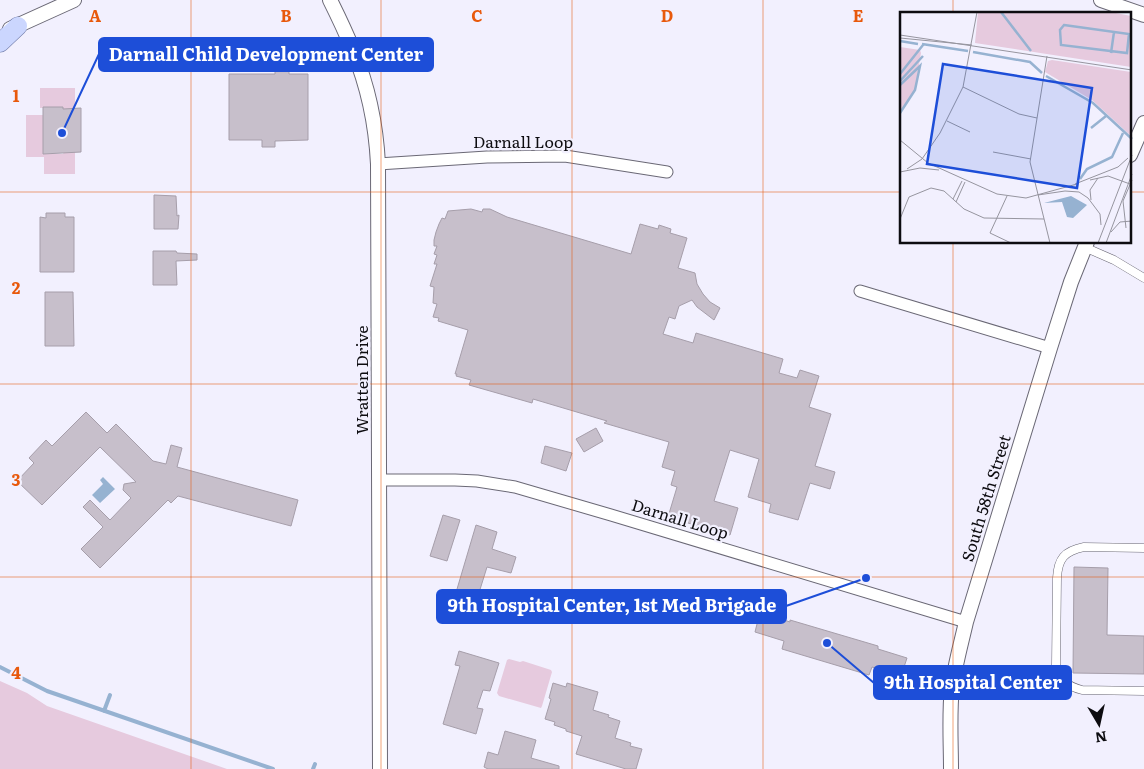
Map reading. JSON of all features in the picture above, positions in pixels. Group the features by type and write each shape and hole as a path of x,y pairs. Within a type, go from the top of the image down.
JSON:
{"main road":[{"path":"0,43 18,26"}],"street":[{"path":"0,34 74,0"},
{"name":"Wratten Drive","path":"330,0 353,48 364,79 377,139 380,769"},
{"path":"1101,0 1144,15"},
{"path":"1132,150 1144,123"},
{"name":"Darnall Loop","path":"378,164 487,157 565,156 667,172"},
{"path":"1086,245 1144,278"},
{"name":"South 58th Street","path":"950,769 952,688 955,664 966,622 1050,348 1071,282 1086,245"},
{"path":"860,291 1050,348"},
{"name":"Darnall Loop","path":"379,480 477,481 515,487 966,622"},
{"path":"1144,548 1084,547 1074,549 1061,560 1057,578 1056,665 1058,674 1064,682 1082,690 1144,690"}],"shaded area":[{"path":"40,88 75,88 75,109 63,109 63,107 40,108"},
{"path":"26,115 43,115 43,154 75,152 75,174 44,174 44,157 26,157"},
{"path":"507,660 523,661 551,670 541,708 499,696 497,693"},
{"path":"0,681 27,693 47,706 227,769 0,769"}],"water":[{"path":"103,477 115,489 100,503 92,495 103,484 100,480"}],"building":[{"path":"275,59 289,59 289,74 308,74 308,140 275,141 275,147 262,147 262,140 229,140 229,74 275,74"},
{"path":"43,107 81,108 81,152 43,154"},
{"path":"154,195 176,196 177,216 179,215 178,229 154,229"},
{"path":"471,209 482,212 483,209 490,209 507,217 631,254 640,224 658,229 659,225 671,229 670,233 687,238 678,268 695,273 697,284 703,294 710,302 720,308 714,320 697,307 692,300 679,306 675,319 669,317 663,334 693,343 696,333 783,359 779,373 797,378 800,370 819,376 809,407 831,414 815,466 835,472 830,489 810,483 798,520 769,512 771,504 748,497 759,459 730,450 714,501 738,508 730,535 668,517 677,487 671,485 675,471 662,467 669,442 533,399 532,403 469,385 471,380 456,376 468,330 438,321 439,318 433,317 437,304 433,303 434,287 430,286 437,264 434,264 437,255 434,254 437,246 434,246 434,240 439,224 442,218 445,219 448,211"},
{"path":"46,213 65,213 65,217 74,217 74,272 40,272 40,217 46,218"},
{"path":"153,251 176,251 177,253 197,254 197,260 176,261 177,285 153,285"},
{"path":"45,292 73,292 74,346 45,346"},
{"path":"86,412 107,433 116,424 153,461 166,464 171,445 182,448 177,467 298,500 291,526 178,496 171,503 168,500 100,568 81,549 103,527 83,507 90,500 110,520 131,498 123,490 124,484 136,482 100,447 42,505 17,481 34,463 29,458 46,440 52,446"},
{"path":"596,428 603,441 584,452 576,439"},
{"path":"545,446 572,453 566,471 541,463"},
{"path":"443,515 460,520 447,561 430,556"},
{"path":"476,525 497,532 492,549 516,557 511,573 487,567 473,612 452,606"},
{"path":"1074,567 1108,568 1107,635 1144,636 1144,674 1073,673"},
{"path":"760,612 878,646 878,649 907,658 901,676 872,667 869,675 782,649 784,641 755,632"},
{"path":"459,651 499,663 490,691 483,690 477,708 483,709 476,734 443,724 460,666 455,665"},
{"path":"553,683 566,687 567,683 598,692 593,710 620,721 615,738 631,743 630,746 642,749 636,769 626,769 576,754 582,736 566,731 566,729 554,725 555,722 545,719 551,699 549,698"},
{"path":"505,731 536,740 531,758 559,766 559,769 488,769 484,767 488,752 498,755"}],"waterway":[{"path":"0,667 47,691 273,769"},
{"path":"104,711 110,695"},
{"path":"313,769 315,764"}],"place":[{"name":"Darnall Child Development Center","path":"62,133"},
{"name":"9th Hospital Center, 1st Med Brigade","path":"866,578"},
{"name":"9th Hospital Center","path":"827,643"}]}
